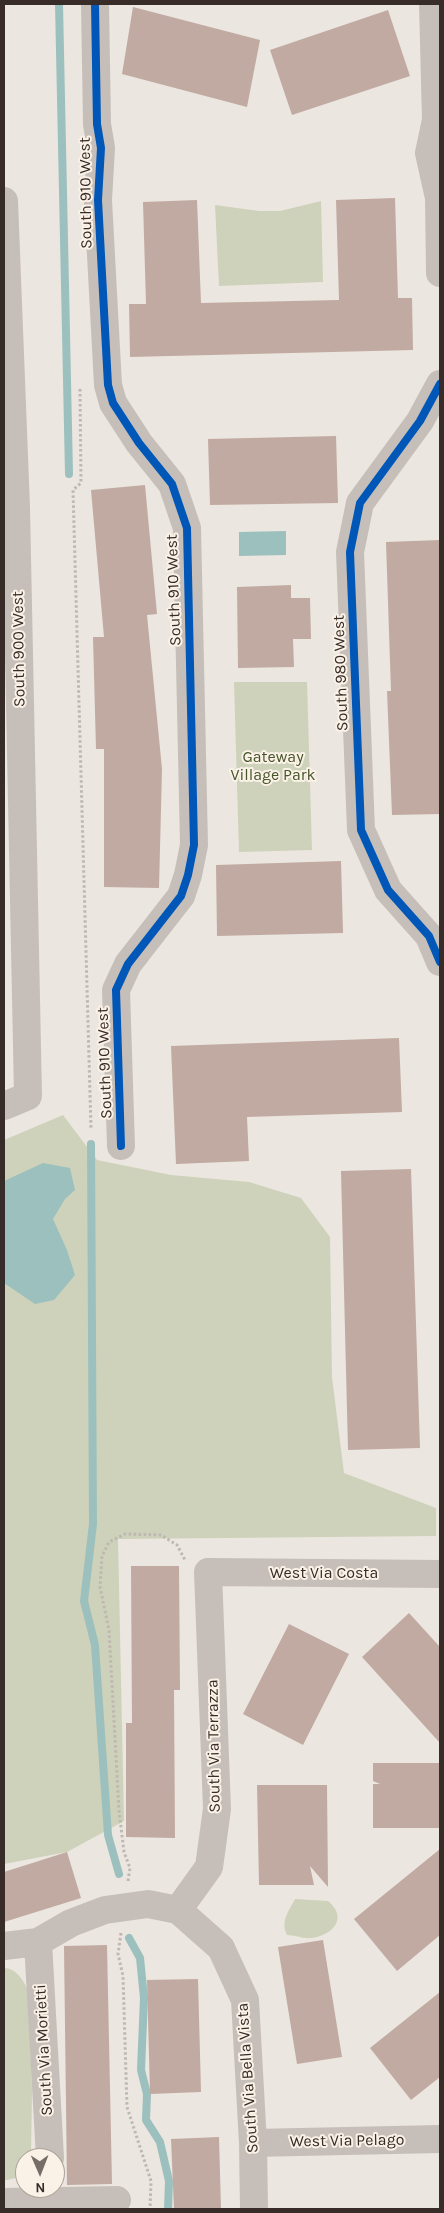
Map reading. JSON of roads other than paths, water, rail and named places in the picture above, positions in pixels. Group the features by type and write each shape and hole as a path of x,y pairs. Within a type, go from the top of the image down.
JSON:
{"street":[{"name":"South 910 West","path":"95,4 97,124 101,148 98,200 108,386 113,403 139,442 172,484 181,504 187,538 194,845 188,875 181,896 128,964 116,990 122,1146"},
{"path":"434,4 436,120 429,153 439,198 440,273"},
{"name":"South 900 West","path":"4,201 16,506 16,1102"},
{"name":"South 980 West","path":"440,384 420,421 360,503 350,552 361,830 388,890 428,936 440,962"},
{"name":"West Via Costa","path":"197,1567 440,1574"},
{"name":"South Via Terrazza","path":"178,1910 209,1867 217,1809 197,1567"},
{"path":"4,1946 38,1942 71,1923 105,1910 148,1904 178,1910"},
{"name":"South Via Bella Vista","path":"178,1910 221,1948 245,2000 253,2143 254,2209"},
{"name":"South Via Morietti","path":"38,1942 49,2148"},
{"name":"West Via Pelago","path":"253,2143 440,2139"},
{"path":"65,2196 116,2200"},
{"path":"4,2202 31,2198"}],"water":[{"path":"286,531 286,555 239,556 239,532"},
{"path":"43,1163 70,1168 75,1190 65,1199 53,1219 67,1250 75,1275 54,1300 35,1304 4,1283 4,1181"}],"waterway":[{"path":"59,4 69,474"},
{"path":"91,1144 93,1524 84,1601 95,1645 108,1835 119,1874"},
{"path":"129,1938 140,1958 144,1998 141,2070 147,2094 146,2120 160,2142 169,2181 168,2209"}],"park label":[{"name":"Gateway Village Park","path":"273,766"}]}
